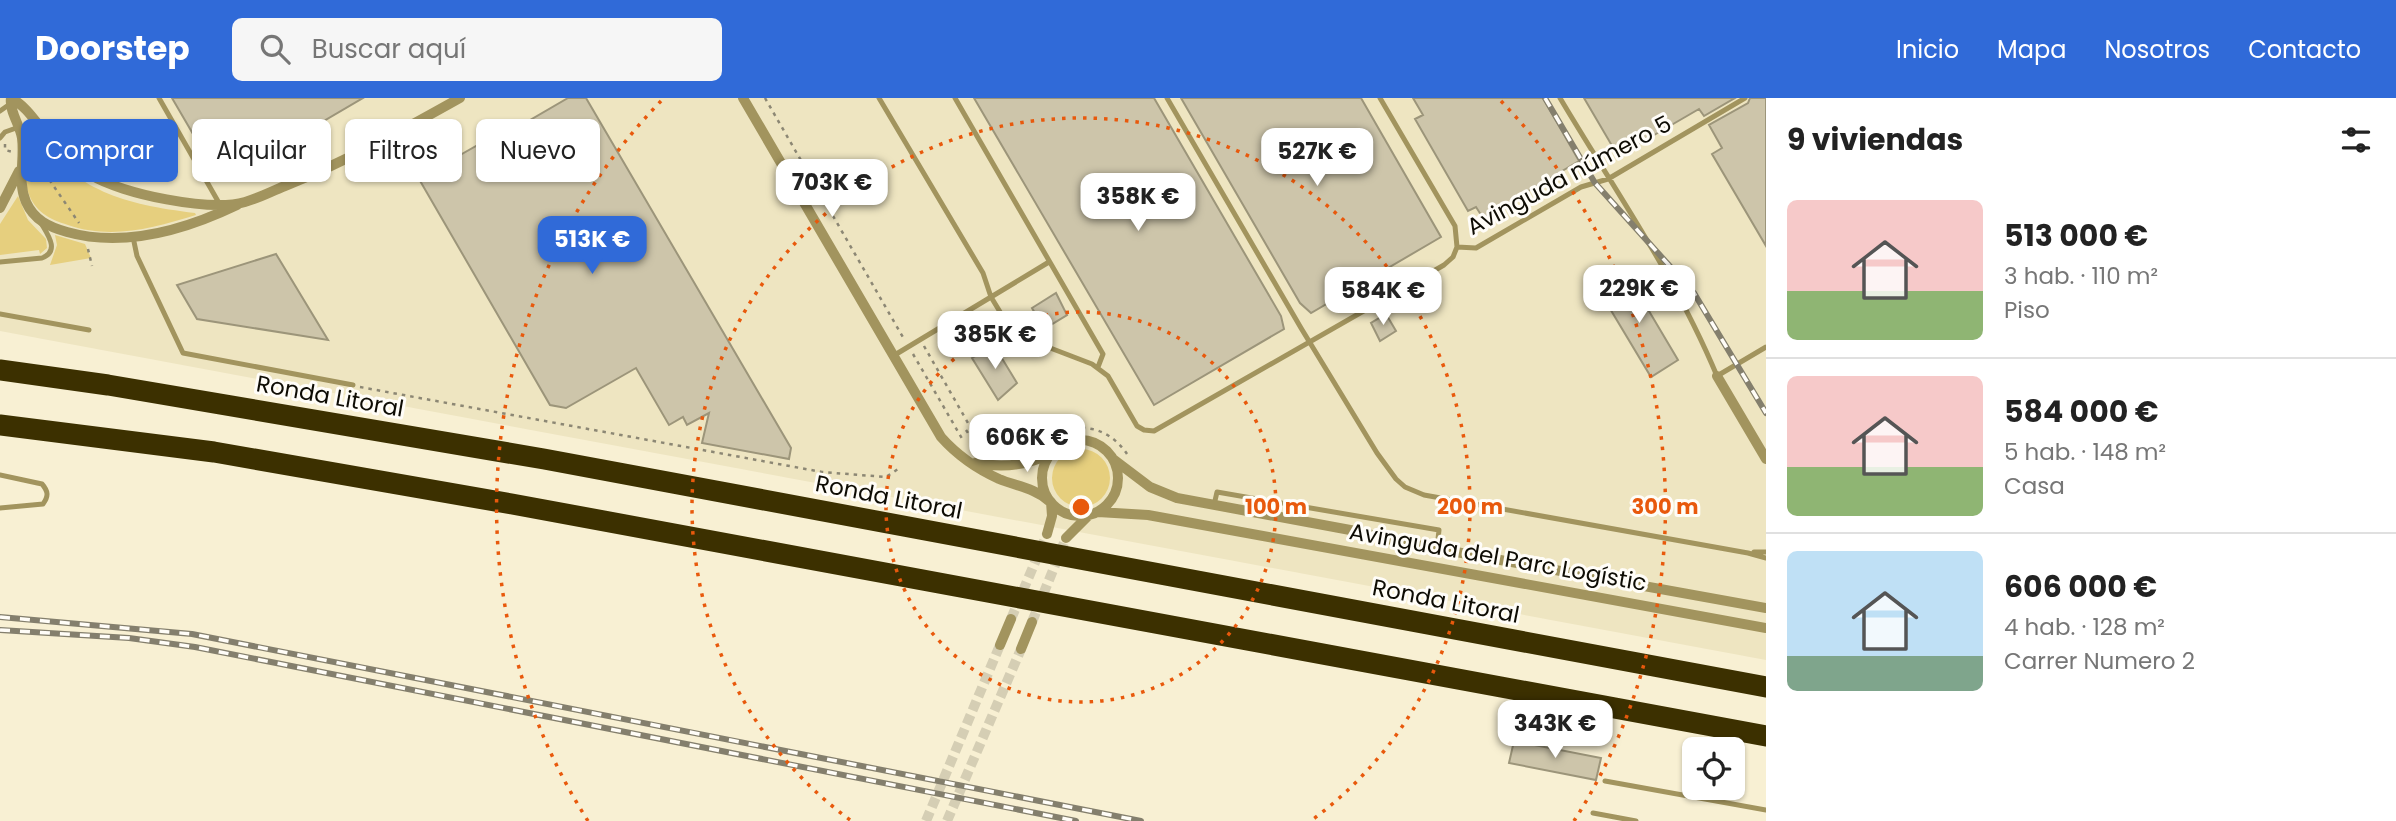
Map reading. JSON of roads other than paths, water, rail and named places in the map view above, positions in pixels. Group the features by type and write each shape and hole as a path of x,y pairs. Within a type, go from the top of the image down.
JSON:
{"highway":[{"path":"0,362 108,385"},
{"name":"Ronda Litoral","path":"0,370 108,385 544,459 1766,687"},
{"path":"0,425 214,452 525,506 1766,736"}],"street":[{"path":"243,203 160,199 111,185 90,174 59,150 20,103 8,102 22,139 22,191 26,202 39,220 53,228 107,239 146,237 217,215 322,170 409,127 460,98"},
{"path":"744,98 941,437 969,462 1001,480 1037,492 1063,512 1074,516 1093,513"},
{"path":"0,208 20,168"},
{"path":"1717,376 1766,459"},
{"path":"969,462 989,466 1014,465 1038,459 1073,441 1097,444 1113,459 1118,471 1116,489 1108,505 1093,513 1066,538"},
{"path":"1048,534 1052,516 1050,501 1043,484 1043,472 1046,461 1053,452"},
{"name":"Avinguda del Parc Logístic","path":"1113,459 1138,479 1164,494 1437,548 1766,608"},
{"name":"Avinguda del Parc Logístic","path":"1093,513 1148,515 1766,628"},
{"path":"1000,645 1011,619"},
{"path":"1021,649 1032,622"}],"lane":[{"path":"159,98 219,203"},
{"path":"879,98 983,273 991,297 1013,332 1025,340 1098,367 1103,354 955,98"},
{"path":"1167,98 1310,342 1377,453 1396,479 1416,492 1436,497 1748,552 1766,558"},
{"path":"1380,98 1455,226 1457,247"},
{"path":"1560,98 1649,242 1704,343 1717,376 1766,347"},
{"name":"Avinguda número 5","path":"1098,367 1108,376 1137,426 1149,431 1160,429 1444,265 1457,247 1476,248 1581,187 1608,179 1745,98"},
{"path":"3,139 5,132 19,127"},
{"path":"0,262 48,256 51,241 39,220"},
{"path":"133,237 137,256 183,354 353,385"},
{"path":"893,356 1049,262"},
{"path":"0,314 89,330"},
{"path":"0,475 42,484 47,490 47,498 43,504 0,508"},
{"path":"1214,505 1217,492 1439,530 1437,548"},
{"path":"1748,552 1766,552"},
{"path":"1605,781 1766,810"},
{"path":"1593,813 1636,821"}],"tunnel":[{"path":"1011,619 1047,534"},
{"path":"1032,622 1066,538"},
{"path":"926,821 1000,645"},
{"path":"947,821 1021,649"}],"railway":[{"path":"1545,98 1595,183 1694,293 1766,413"},
{"path":"0,617 192,634 1141,821"},
{"path":"0,630 129,638 195,647 1076,821"}]}
